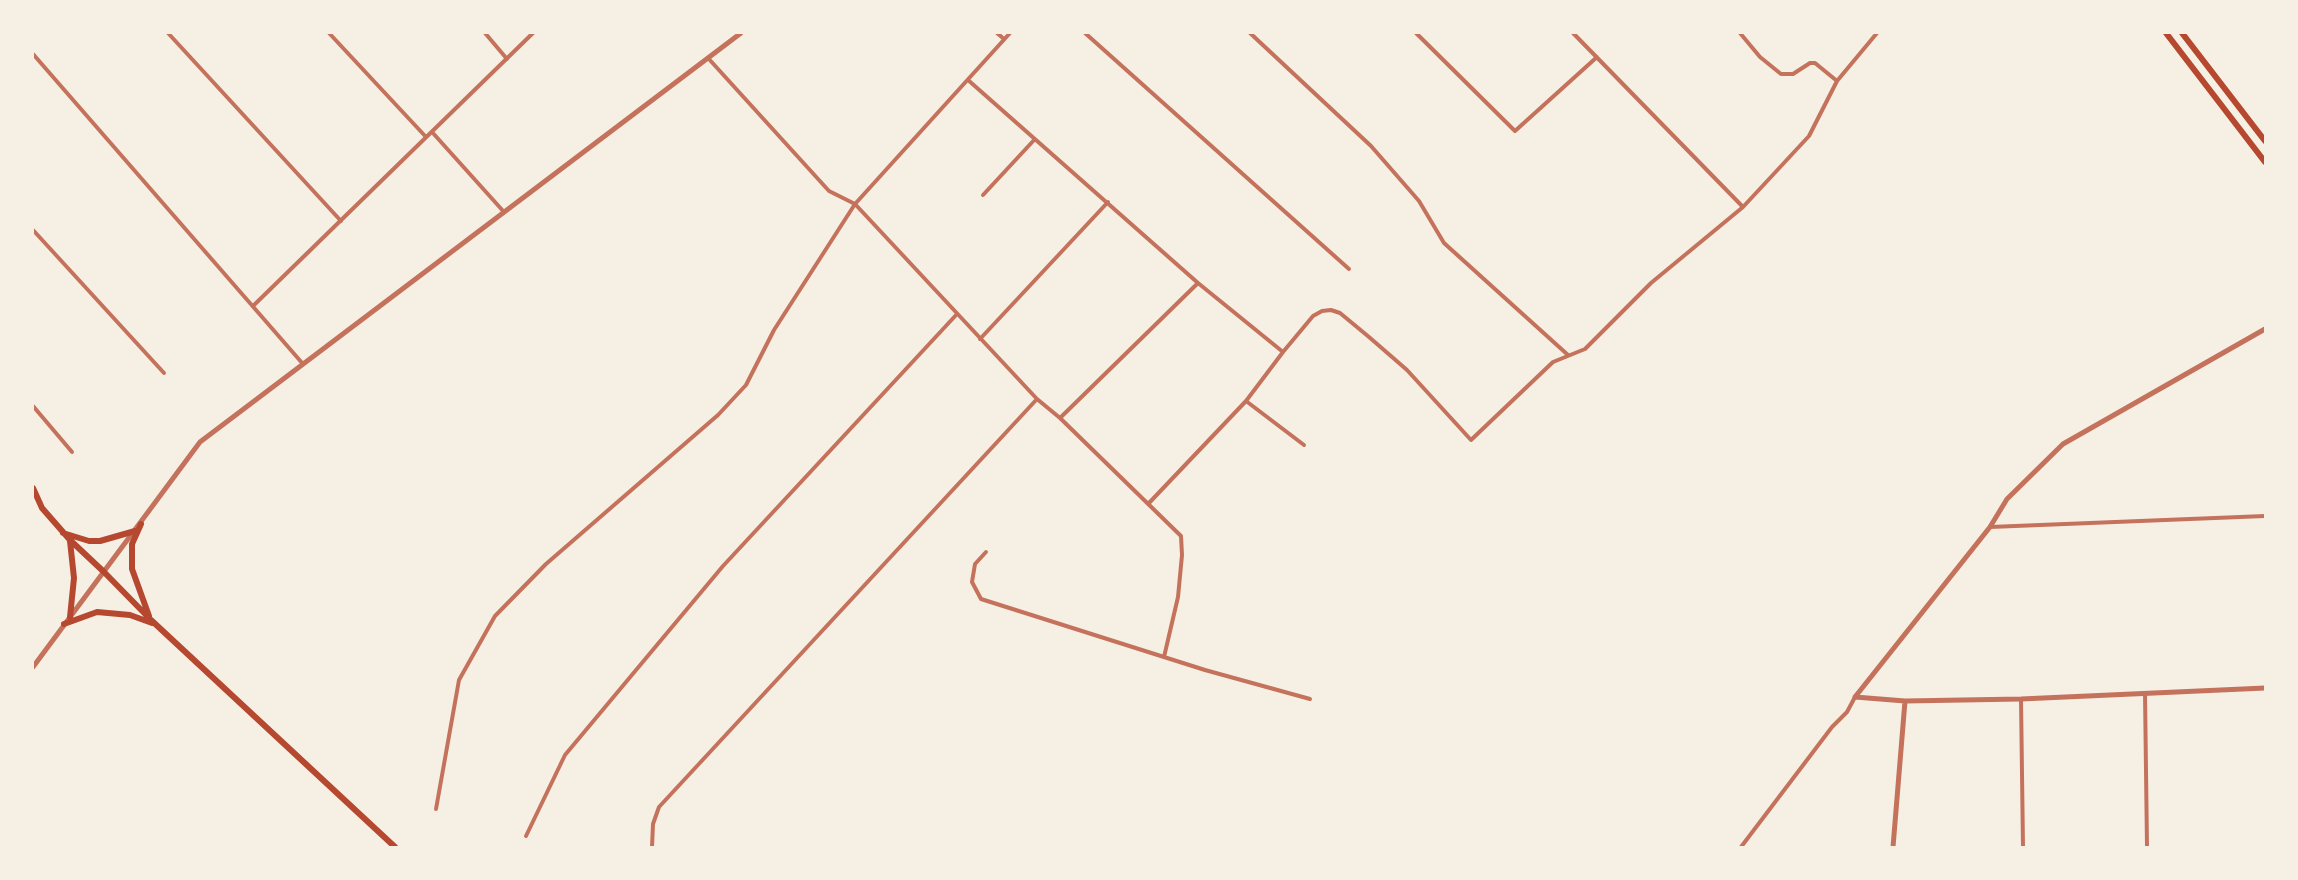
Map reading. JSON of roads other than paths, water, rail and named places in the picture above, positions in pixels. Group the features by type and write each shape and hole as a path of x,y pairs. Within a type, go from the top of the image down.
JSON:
{"main road":[{"path":"2166,33 2265,162"},
{"path":"2182,33 2265,141"},
{"path":"33,488 42,508 70,540 394,847"},
{"path":"141,524 132,544 132,569 154,622"},
{"path":"63,533 89,541 100,541 135,531"},
{"path":"69,617 74,578 70,540"},
{"path":"64,624 87,614 111,612 154,622"}],"street":[{"path":"168,33 341,221"},
{"path":"329,33 426,137"},
{"path":"485,33 507,59"},
{"path":"253,306 534,33"},
{"path":"33,667 200,442 741,33"},
{"path":"997,33 1004,39"},
{"path":"436,809 459,680 495,616 546,564 718,415 746,385 774,330 855,204 1010,33"},
{"path":"1085,33 1349,269"},
{"path":"1250,33 1371,146 1419,201 1444,243 1568,355"},
{"path":"1416,33 1515,130 1597,57"},
{"path":"1573,33 1743,207"},
{"path":"1740,33 1760,57 1781,74 1792,74 1810,63 1815,63 1837,81"},
{"path":"1149,503 1246,401 1282,352 1313,316 1322,311 1331,310 1340,313 1407,370 1471,440 1553,362 1585,349 1651,283 1743,207 1809,136 1837,81 1877,33"},
{"path":"33,54 303,364"},
{"path":"708,58 829,191 855,204 1037,399 1060,418 1181,536 1182,555 1178,597 1164,657"},
{"path":"968,80 1198,283 1282,352"},
{"path":"432,132 504,212"},
{"path":"983,195 1035,139"},
{"path":"980,339 1108,202"},
{"path":"33,230 164,373"},
{"path":"1060,418 1198,283"},
{"path":"526,836 565,755 723,566 957,314"},
{"path":"1741,847 1832,727 1847,712 1855,697 1990,527 2007,500 2063,444 2265,329"},
{"path":"652,847 653,824 659,807 1037,399"},
{"path":"1246,401 1304,445"},
{"path":"33,406 72,452"},
{"path":"1990,527 2265,516"},
{"path":"987,552 975,564 972,582 981,599 1164,657 1310,699"},
{"path":"1855,697 1905,701 2021,699 2265,688"},
{"path":"2145,693 2146,847"},
{"path":"2021,699 2023,847"},
{"path":"1893,847 1905,701"}]}
